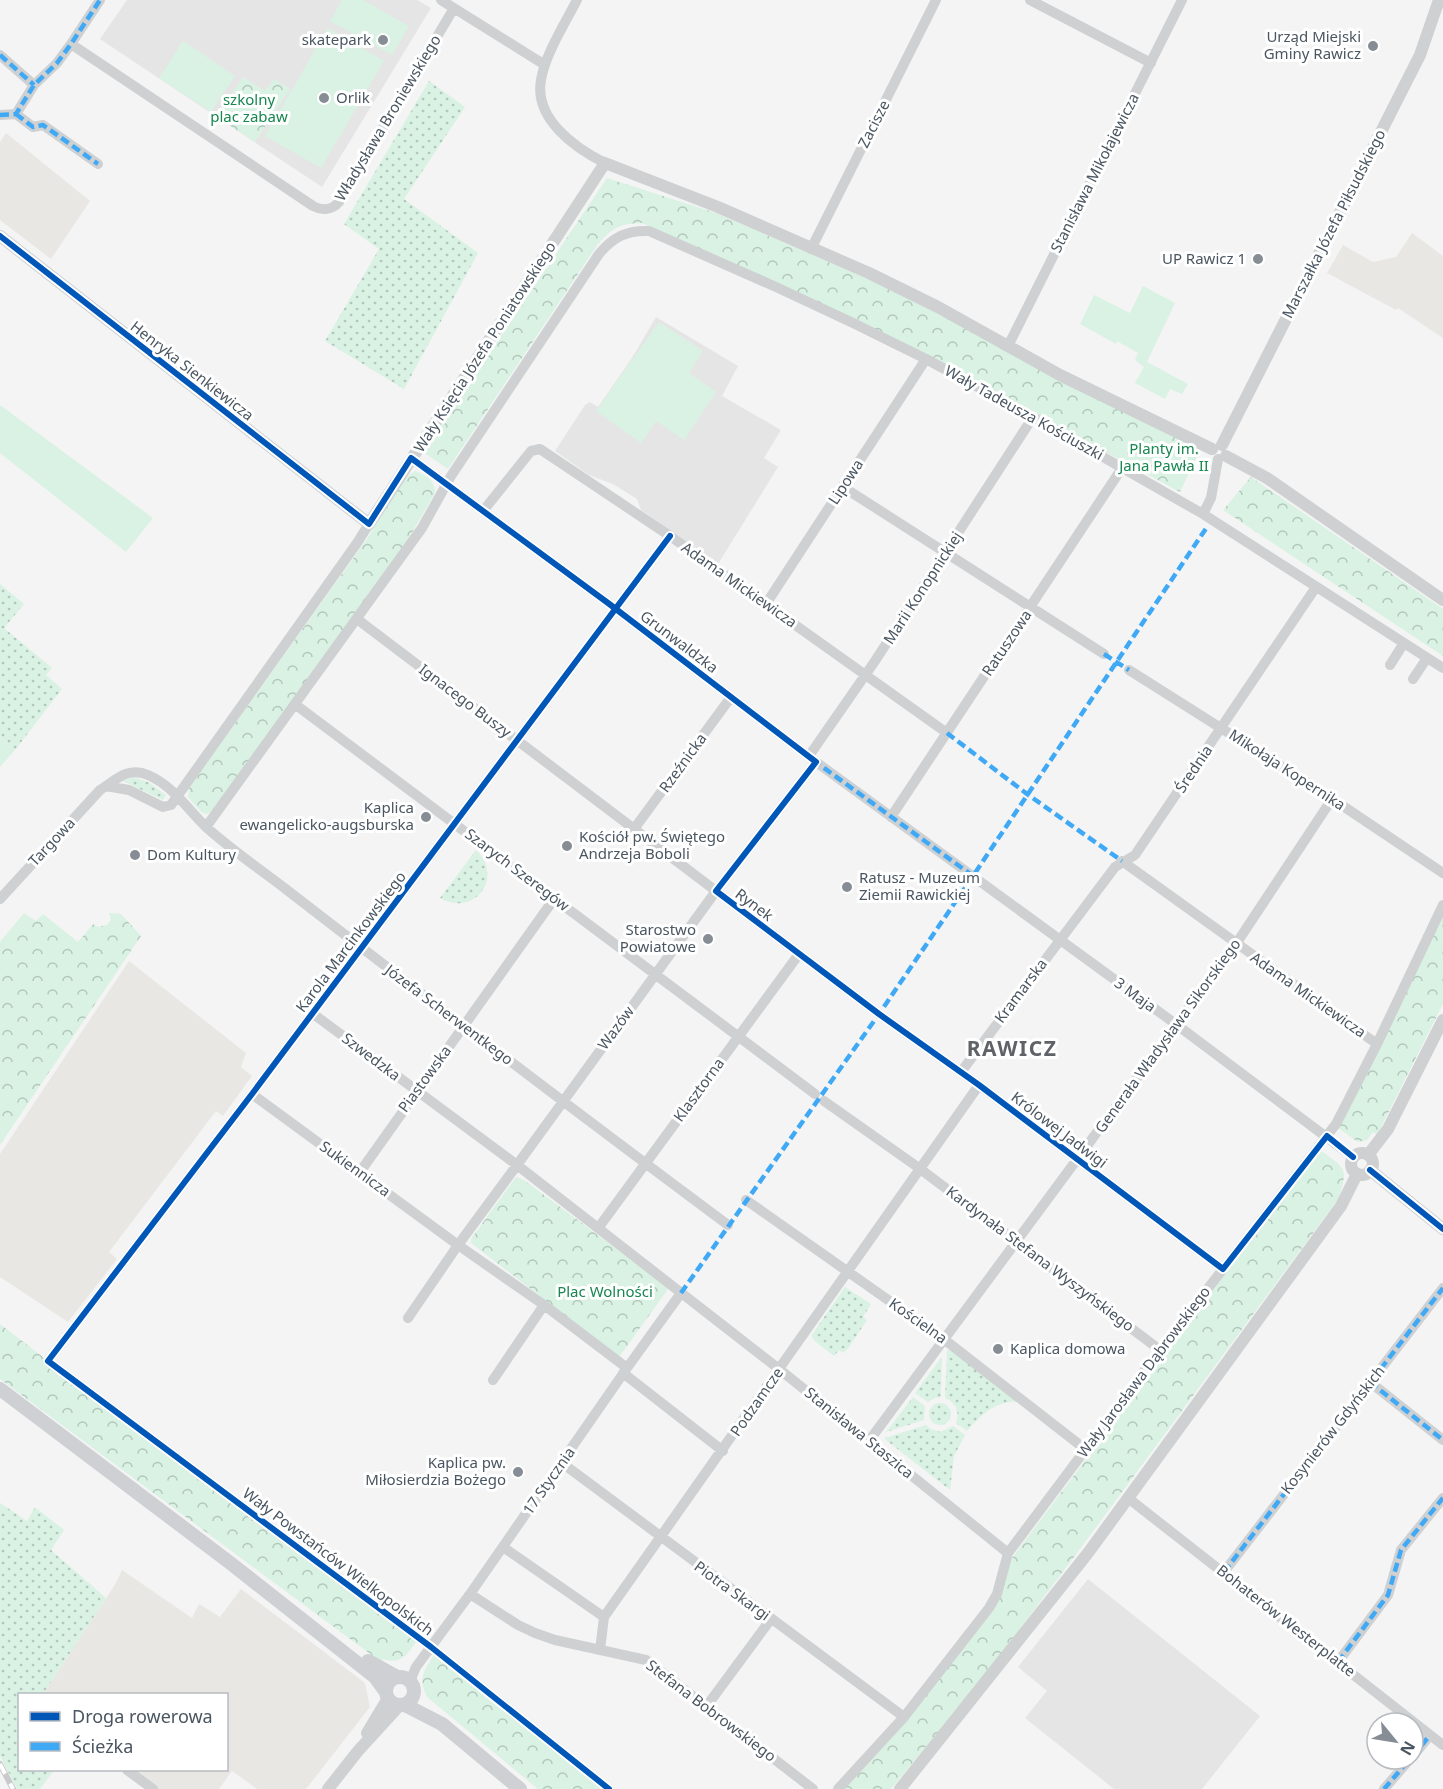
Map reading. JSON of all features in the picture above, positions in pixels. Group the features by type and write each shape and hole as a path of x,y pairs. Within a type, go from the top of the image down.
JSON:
{"main road":[{"path":"0,1389 187,1530 375,1677 441,1724 520,1789"},
{"path":"187,1530 272,1585 371,1664 400,1693"}],"street":[{"path":"16,114 34,85 57,63 71,44 99,0"},
{"path":"441,0 545,65"},
{"path":"577,0 545,65 540,86 552,121 571,143 604,163 718,207 887,282 938,307 1060,375 1220,452 1267,478 1443,600"},
{"name":"Zacisze","path":"811,249 936,0"},
{"path":"1030,0 1151,63"},
{"name":"Stanisława Mikołajewicza","path":"1008,346 1182,0"},
{"name":"Marszałka Józefa Piłsudskiego","path":"1220,452 1420,55 1439,0"},
{"name":"Władysława Broniewskiego","path":"71,44 313,206 324,210 336,206 339,202 454,8"},
{"path":"0,55 34,85"},
{"path":"0,116 16,114 33,127 43,125 98,164"},
{"name":"Wały Księcia Józefa Poniatowskiego","path":"178,795 357,543 604,163"},
{"name":"Wały Tadeusza Kościuszki","path":"446,483 599,254 610,241 623,234 636,230 649,231 776,287 926,359 1033,417 1203,514 1443,668"},
{"name":"Henryka Sienkiewicza","path":"0,236 369,524"},
{"name":"Lipowa","path":"766,604 926,359"},
{"name":"Marii Konopnickiej","path":"812,759 1033,417"},
{"name":"Adama Mickiewicza","path":"483,511 531,450 536,448 670,536 947,733"},
{"path":"1203,514 1211,498 1220,452"},
{"name":"Grunwaldzka","path":"411,459 615,609 812,759"},
{"name":"Ratuszowa","path":"891,817 1122,468"},
{"path":"206,827 422,528 446,483"},
{"path":"843,487 1104,654"},
{"name":"Karola Marcinkowskiego","path":"48,1361 456,824 670,536"},
{"name":"Średnia","path":"1060,939 1115,867 1136,855 1316,587"},
{"name":"Ignacego Buszy","path":"357,620 716,891"},
{"path":"1390,665 1404,643"},
{"path":"1413,680 1427,658"},
{"name":"Mikołaja Kopernika","path":"1130,670 1443,873"},
{"name":"Rzeźnicka","path":"634,829 731,697"},
{"name":"Szarych Szeregów","path":"296,705 819,1097"},
{"path":"812,759 891,817"},
{"name":"Rynek","path":"812,759 716,891 879,1014"},
{"name":"Targowa","path":"0,899 100,790 117,777 136,771 149,775 178,795"},
{"path":"106,786 129,790 163,807 171,805 178,795"},
{"name":"Józefa Scherwentkego","path":"178,795 206,827 463,1026 728,1225"},
{"name":"Generała Władysława Sikorskiego","path":"869,1441 1236,944 1332,799"},
{"name":"3 Maja","path":"891,817 1177,1025 1353,1157"},
{"name":"Adama Mickiewicza","path":"1122,861 1377,1044"},
{"name":"Wazów","path":"517,1165 716,891"},
{"name":"Piastowska","path":"360,1172 554,899"},
{"name":"Wały Jarosława Dąbrowskiego","path":"838,1789 904,1717 989,1608 1000,1584 1008,1552 1160,1350 1336,1124 1377,1044 1443,904"},
{"name":"Kramarska","path":"961,1072 1060,939"},
{"name":"Klasztorna","path":"599,1227 799,954"},
{"name":"Szwedzka","path":"312,1013 517,1165"},
{"name":"Królowej Jadwigi","path":"879,1014 1078,1158 1223,1269"},
{"path":"1368,1155 1388,1129 1443,1020"},
{"name":"Podzamcze","path":"604,1617 979,1085"},
{"name":"Sukiennicza","path":"252,1094 458,1245"},
{"name":"Kardynała Stefana Wyszyńskiego","path":"819,1097 919,1168 1160,1350"},
{"path":"1359,1153 1368,1155 1372,1163 1370,1170 1362,1175 1357,1174 1351,1166 1353,1157 1359,1153"},
{"path":"408,1318 517,1165 681,1293"},
{"path":"1370,1170 1443,1229"},
{"path":"900,1789 1080,1563 1341,1206 1357,1174"},
{"name":"Kościelna","path":"746,1200 945,1340 1085,1449"},
{"path":"458,1245 544,1305 723,1451"},
{"name":"Kosynierów Gdyńskich","path":"1224,1572 1443,1288"},
{"name":"Stanisława Staszica","path":"681,1293 1008,1552"},
{"name":"17 Stycznia","path":"400,1693 416,1667 470,1594 681,1293"},
{"path":"493,1380 544,1305"},
{"name":"Wały Powstańców Wielkopolskich","path":"48,1361 431,1647 609,1789"},
{"path":"1370,1382 1443,1440"},
{"name":"Piotra Skargi","path":"562,1463 904,1717"},
{"name":"Bohaterów Westerplatte","path":"1128,1498 1443,1745"},
{"path":"1338,1662 1388,1595 1401,1550 1443,1498"},
{"path":"503,1547 604,1617 600,1650"},
{"name":"Stefana Bobrowskiego","path":"470,1594 518,1625 535,1633 555,1640 646,1660 813,1789"},
{"path":"706,1707 771,1619"},
{"path":"328,1789 358,1750 374,1719 400,1693"},
{"path":"1425,1741 1430,1735"},
{"path":"128,1771 153,1789"},
{"path":"1384,1789 1400,1771"}],"shaded area":[{"path":"127,0 417,0 431,8 322,187 100,39"},
{"path":"6,133 90,201 51,259 0,220 0,142"},
{"path":"1412,233 1443,256 1443,338 1398,308 1396,310 1327,273 1343,245 1373,262 1396,257"},
{"path":"656,317 738,366 722,396 781,430 764,458 778,467 718,564 641,510 637,499 613,484 589,475 555,451 585,405 590,402 598,407 632,358"},
{"path":"129,961 246,1053 241,1067 252,1076 223,1116 216,1111 109,1252 117,1259 68,1322 0,1277 0,1154"},
{"path":"122,1570 192,1618 199,1604 220,1617 241,1589 365,1683 370,1707 306,1789 257,1789 232,1771 219,1789 158,1789 133,1771 228,1771 228,1693 44,1693 116,1583"},
{"path":"1088,1579 1260,1716 1202,1789 1114,1789 1025,1718 1047,1691 1018,1667"}],"green space":[{"name":"skatepark","path":"342,0 363,0 409,26 392,55 330,21"},
{"name":"Orlik","path":"328,28 384,61 321,168 265,136"},
{"path":"183,41 235,76 211,112 159,78"},
{"name":"szkolny plac zabaw","path":"243,77 265,91 274,79 290,89 255,142 217,117"},
{"path":"429,81 465,107 404,199 478,253 404,389 325,341 379,249 344,224"},
{"name":"Planty im. Jana Pawła II","path":"607,178 716,213 868,279 941,314 1200,450 1180,492 927,356 642,223 617,228 598,244 448,469 423,452"},
{"path":"1143,286 1175,303 1147,362 1188,384 1182,394 1170,389 1165,399 1135,383 1144,367 1135,360 1138,353 1080,324 1094,295 1130,313"},
{"path":"659,322 703,351 689,373 716,392 684,440 656,421 641,443 596,411"},
{"path":"0,405 153,518 126,552 0,453"},
{"path":"415,471 432,481 435,493 406,543 216,809 207,814 201,812 188,797 189,788 367,539 405,478"},
{"name":"Planty im. Jana Pawła II","path":"1251,477 1443,609 1443,656 1223,510"},
{"path":"0,584 24,604 4,628 52,668 46,675 62,689 15,750 0,738"},
{"path":"0,738 15,750 0,767"},
{"path":"133,777 148,782 166,795 163,800 123,781"},
{"path":"476,850 484,861 487,872 482,892 474,899 464,903 452,903 440,898"},
{"path":"24,913 36,921 43,914 78,942 93,924 98,927 107,925 111,920 109,913 121,914 141,936 0,1145 0,942"},
{"path":"1443,913 1443,1004 1377,1135 1373,1132 1367,1140 1358,1142 1338,1128"},
{"path":"1321,1151 1343,1170 1344,1180 1339,1198 1077,1553 985,1675 891,1789 844,1789 992,1612 1012,1558 1201,1306"},
{"name":"Plac Wolności","path":"516,1177 524,1180 669,1288 619,1357 471,1243 471,1239"},
{"path":"845,1287 871,1304 863,1317 867,1320 849,1347 843,1353 839,1350 834,1356 811,1336"},
{"path":"0,1324 416,1642 409,1651 399,1660 383,1659 381,1662 0,1379"},
{"path":"947,1350 1019,1402 996,1406 967,1431 956,1423 958,1415 956,1408 945,1398"},
{"path":"942,1357 941,1397 928,1402 915,1393"},
{"path":"913,1397 925,1406 924,1420 886,1432"},
{"path":"940,1403 948,1406 951,1414 948,1422 940,1425 932,1422 929,1414 932,1406"},
{"path":"926,1425 940,1432 953,1426 965,1435 954,1456 950,1490 885,1438"},
{"path":"0,1503 27,1521 35,1507 64,1530 51,1550 106,1598 44,1693 18,1693 18,1771 53,1771 40,1789 17,1789 0,1756"},
{"path":"434,1655 601,1789 538,1789 427,1697 422,1680"}],"railway":[{"path":"0,1764 13,1789"}],"marked path":[{"path":"0,115 16,114 34,85 57,63 100,0"},
{"path":"0,55 34,85"},
{"path":"16,114 33,127 43,125 98,164"},
{"path":"681,1293 879,1014 1207,527"},
{"path":"1104,654 1129,670"},
{"path":"947,733 1027,794 1122,861"},
{"path":"813,760 973,876"},
{"path":"1224,1572 1443,1288"},
{"path":"1370,1382 1443,1440"},
{"path":"1338,1662 1388,1595 1401,1550 1443,1498"},
{"path":"1425,1741 1430,1735"},
{"path":"1384,1789 1400,1771"}],"cycle path":[{"path":"0,236 369,524 411,458 608,603 816,762 716,891 1223,1269 1327,1136 1353,1157"},
{"path":"609,1789 431,1647 48,1361 252,1094 670,536"},
{"path":"1370,1170 1443,1229"}],"place":[{"name":"skatepark","path":"383,40"},
{"name":"Urząd Miejski Gminy Rawicz","path":"1373,46"},
{"name":"Orlik","path":"324,98"},
{"name":"UP Rawicz 1","path":"1258,259"},
{"name":"Kaplica ewangelicko-augsburska","path":"426,817"},
{"name":"Kościół pw. Świętego Andrzeja Boboli","path":"567,846"},
{"name":"Dom Kultury","path":"135,855"},
{"name":"Ratusz - Muzeum Ziemii Rawickiej","path":"847,887"},
{"name":"Starostwo Powiatowe","path":"708,939"},
{"name":"Kaplica domowa","path":"998,1349"},
{"name":"Kaplica pw. Miłosierdzia Bożego","path":"518,1472"}],"district":[{"name":"RAWICZ","path":"1012,1049"}]}
